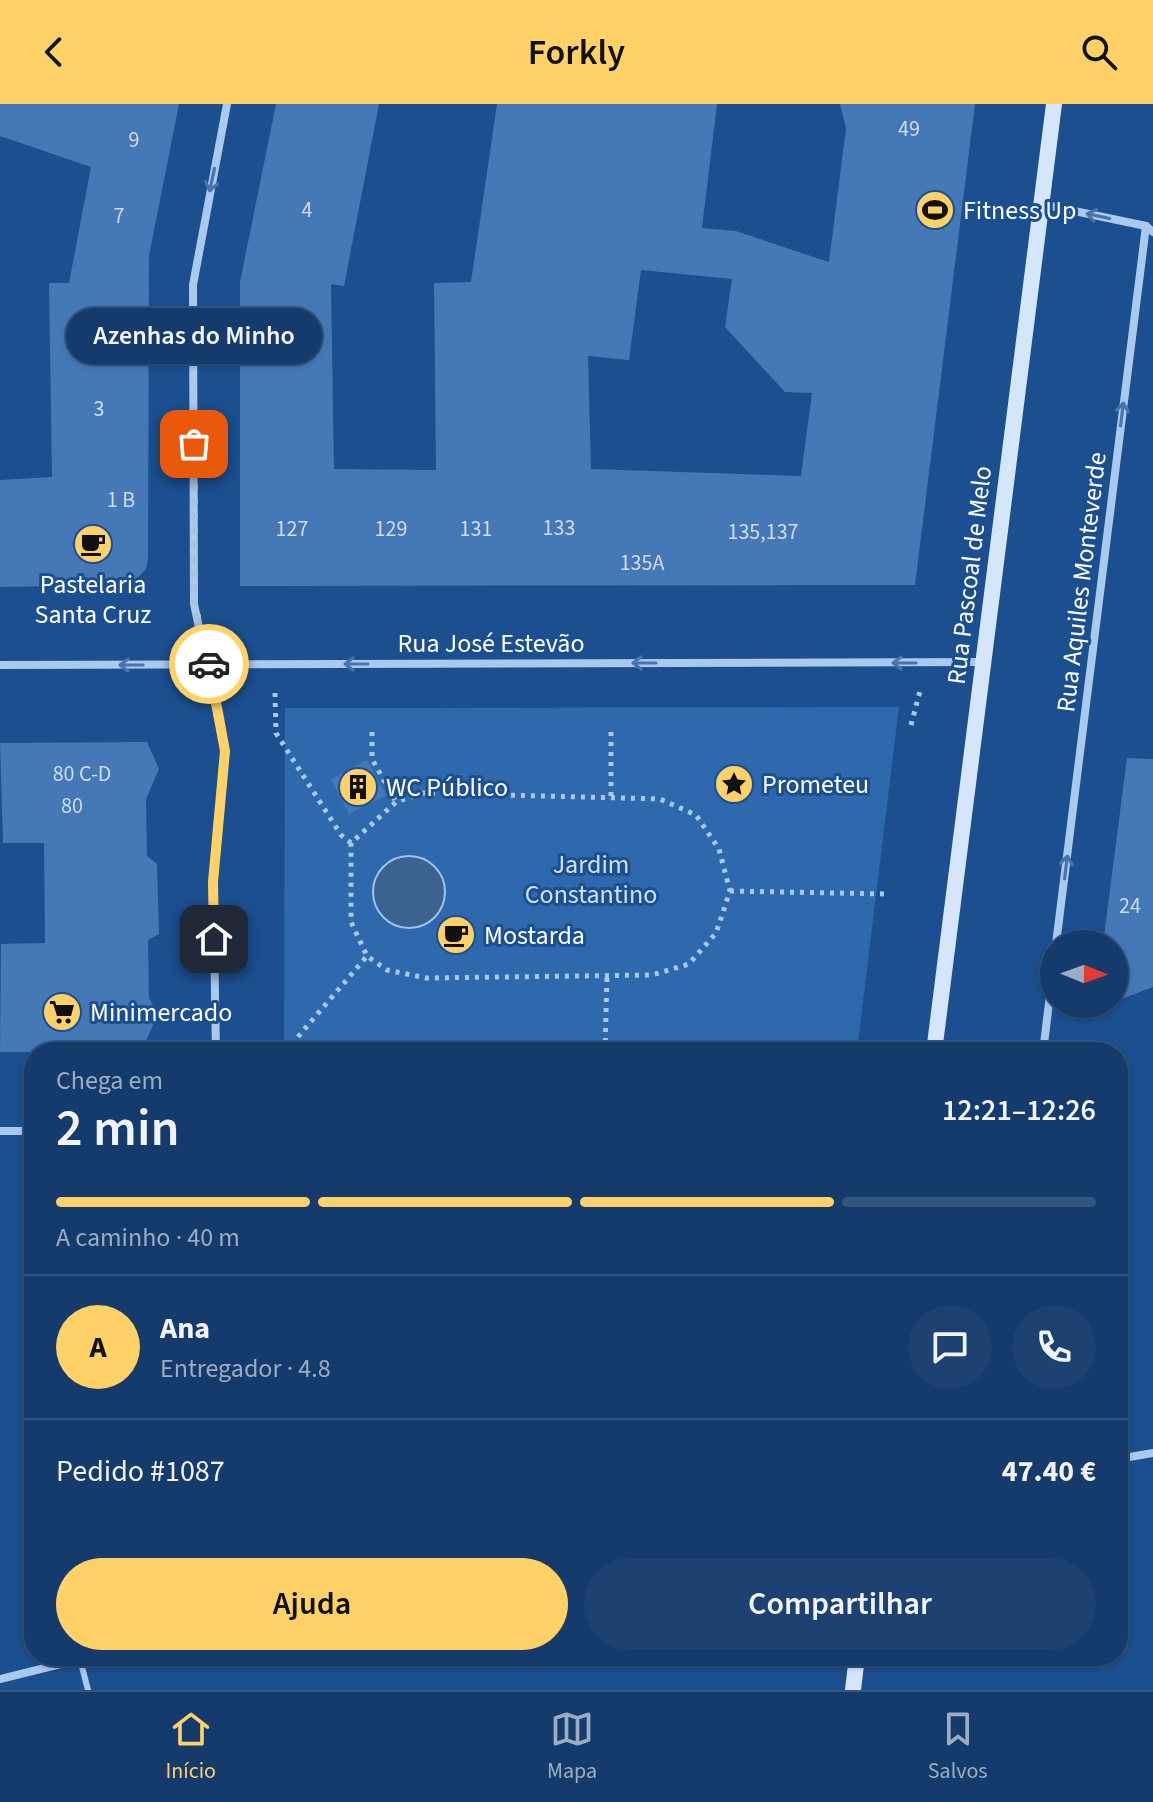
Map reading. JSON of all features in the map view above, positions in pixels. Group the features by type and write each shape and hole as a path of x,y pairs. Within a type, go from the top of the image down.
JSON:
{"street":[{"path":"216,1042 213,882 225,751 194,604 193,285 227,104"},
{"name":"Rua Pascoal de Melo","path":"935,1042 1054,104"},
{"path":"1041,204 1149,229"},
{"name":"Rua Aquiles Monteverde","path":"1058,930 1149,229"},
{"name":"Rua José Estevão","path":"0,665 982,662"},
{"path":"1044,1042 1047,1018"},
{"path":"0,1131 24,1131"},
{"path":"1128,1457 1153,1453"},
{"path":"0,1679 52,1666"},
{"path":"853,1690 856,1666"}],"lane":[{"path":"82,1666 88,1690"}],"path":[{"path":"611,729 611,797"},
{"path":"372,732 372,759 396,802"},
{"path":"276,733 341,835 351,843"},
{"path":"421,793 611,797 660,799 696,815 719,849 730,891 716,933 689,964 652,975 426,978 387,970 367,956 351,922 351,843 396,802 421,793"},
{"path":"730,891 889,894"},
{"path":"294,1042 367,956"},
{"path":"605,1042 607,975"}],"green space":[{"name":"Jardim Constantino","path":"899,707 858,1042 284,1042 285,708"}],"shaded area":[{"path":"409,856 429,862 439,872 445,892 439,912 429,922 409,928 389,922 379,912 373,892 379,872 389,862"}],"building":[{"path":"0,104 179,104 149,256 148,559 146,569 131,585 0,587 0,480 52,477 49,283 69,283 91,167 0,136"},
{"path":"276,104 379,104 344,286 331,284 334,469 436,470 434,283 471,282 497,104 717,104 702,228 736,231 829,262 846,128 840,104 975,104 915,585 240,586 240,282","holes":["641,270 732,279 725,327 785,392 812,393 801,476 591,469 588,356 629,360"]},
{"path":"147,742 159,769 146,799 147,856 157,864 159,934 148,940 149,998 158,1014 145,1042 24,1042 24,1052 0,1052 1,944 45,943 44,843 3,843 0,743"},
{"path":"1127,758 1153,759 1153,987 1128,997 1128,930 1105,930"},
{"name":"WC Público","path":"367,760 386,795 349,814 331,779"}],"way so far":[{"path":"194,444 194,604 209,664"}],"place":[{"name":"Fitness Up","path":"935,210"},
{"name":"Azenhas do Minho","path":"194,444"},
{"name":"Pastelaria Santa Cruz","path":"93,544"},
{"name":"Prometeu","path":"734,784"},
{"name":"WC Público","path":"358,787"},
{"name":"Mostarda","path":"456,935"},
{"name":"Minimercado","path":"62,1012"}],"route":[{"path":"209,664 225,751 213,882 214,939"}]}
